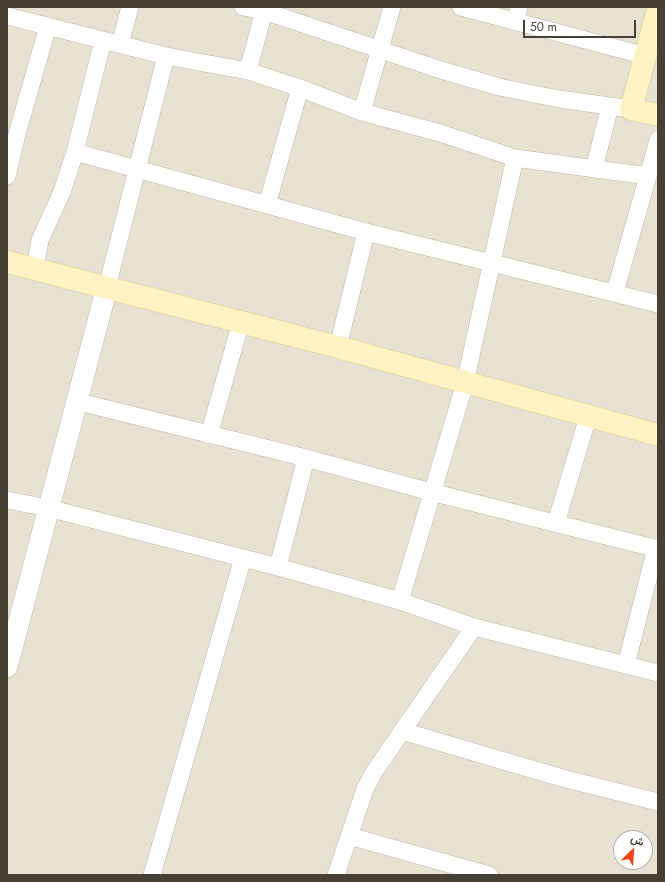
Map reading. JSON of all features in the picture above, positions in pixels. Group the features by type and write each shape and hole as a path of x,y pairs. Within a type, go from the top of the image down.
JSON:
{"main road":[{"path":"658,9 646,56 621,108 658,115"},
{"path":"7,262 338,347 588,417 658,435"}],"street":[{"path":"120,44 130,7"},
{"path":"244,7 264,9 441,70 499,87 560,99 621,108 594,169"},
{"path":"362,112 392,7"},
{"path":"461,7 517,14 646,56"},
{"path":"248,71 264,9"},
{"path":"7,16 166,56 248,71 300,88 362,112 440,133 515,158 648,176"},
{"path":"7,176 12,133 48,26"},
{"path":"35,268 40,240 62,192 75,152 103,40"},
{"path":"7,667 166,56"},
{"path":"267,205 300,88"},
{"path":"615,292 658,140"},
{"path":"75,152 366,232 491,261 658,304"},
{"path":"400,601 431,492 465,383 515,158"},
{"path":"338,347 366,232"},
{"path":"209,435 241,322"},
{"path":"75,401 306,458 431,492 657,548 626,665"},
{"path":"556,523 588,417"},
{"path":"278,567 306,458"},
{"path":"7,500 48,508 278,567 400,601 474,627 658,673"},
{"path":"152,875 243,558"},
{"path":"336,875 365,789 374,772 474,627"},
{"path":"402,731 562,778 658,802"},
{"path":"349,836 489,875"}],"shaded area":[{"path":"7,7 658,7 658,875 7,875"}]}
